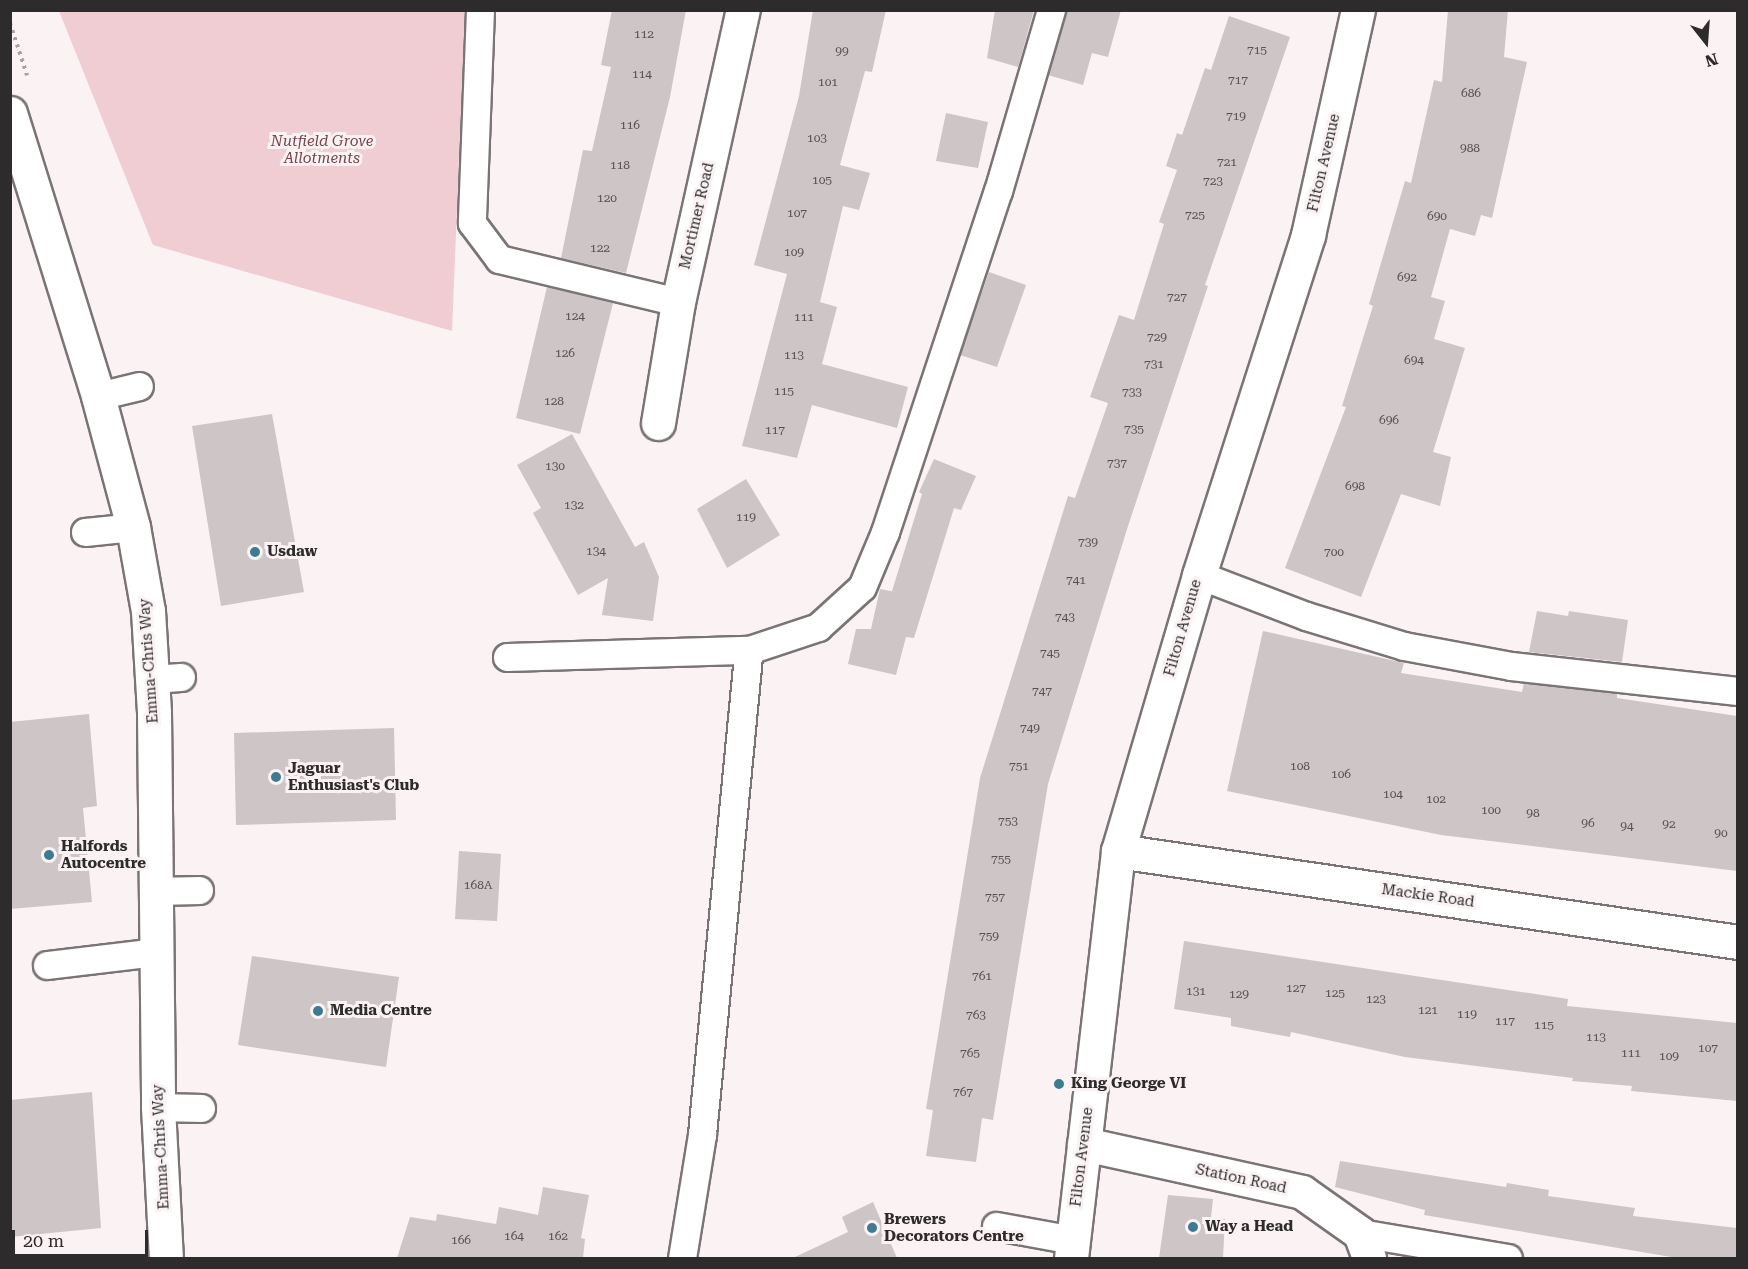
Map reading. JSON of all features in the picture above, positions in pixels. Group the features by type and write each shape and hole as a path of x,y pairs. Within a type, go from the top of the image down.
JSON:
{"street":[{"name":"Mortimer Road","path":"658,423 678,302 743,10"},
{"name":"Filton Avenue","path":"1072,1249 1118,851 1199,575 1308,235 1358,10"},
{"name":"Emma-Chris Way","path":"10,113 18,154 98,396 133,527 148,611 166,678 155,891 158,1107 166,1243 179,1258"},
{"name":"Mackie Road","path":"1118,851 1737,942"},
{"name":"Station Road","path":"1084,1144 1302,1192 1365,1246"}],"lane":[{"path":"480,10 472,223 499,259 678,302"},
{"path":"507,657 749,650 818,627 862,587 885,532 995,203 1051,10"},
{"path":"98,396 139,386"},
{"path":"85,532 133,527"},
{"path":"1199,575 1306,616 1404,646 1511,666 1737,691"},
{"path":"682,1258 702,1134 749,650"},
{"path":"155,891 199,890"},
{"path":"47,965 156,952"},
{"path":"158,1107 201,1108"},
{"path":"996,1226 1072,1249"},
{"path":"1365,1246 1508,1258"}],"green space":[{"name":"Nutfield Grove Allotments","path":"59,11 465,11 452,331 153,245"}],"building":[{"path":"612,10 686,10 670,97 626,273 561,258 583,150 592,151 611,67 601,65"},
{"path":"813,10 886,10 872,72 865,71 840,165 870,173 859,210 843,206 820,302 837,307 822,364 908,387 897,428 812,405 797,458 742,446 787,274 754,265 799,96"},
{"path":"995,10 1034,10 1018,67 987,58"},
{"path":"1066,10 1121,10 1108,57 1092,53 1083,85 1048,75"},
{"path":"1448,10 1508,10 1504,57 1527,62 1492,218 1481,215 1475,236 1450,229 1431,297 1445,301 1434,339 1465,348 1433,452 1451,457 1440,506 1401,494 1361,597 1285,568 1346,407 1342,406 1373,306 1369,304 1405,181 1411,183 1434,80 1442,82"},
{"path":"1229,16 1290,37 1205,285 1208,286 1128,526 1048,784 993,1120 982,1118 976,1162 926,1156 933,1110 926,1109 980,778 1068,496 1075,498 1108,403 1090,397 1119,315 1134,320 1164,224 1159,222 1177,170 1166,166 1177,133 1182,135 1205,68 1211,70"},
{"path":"946,113 988,122 978,168 936,161"},
{"path":"989,272 1026,285 997,367 960,355"},
{"path":"547,287 613,303 580,434 516,418"},
{"path":"272,414 304,592 221,606 192,426"},
{"path":"572,434 635,547 644,542 659,577 653,621 602,615 608,578 578,595 533,513 541,508 517,465"},
{"path":"934,459 976,476 961,510 954,508 914,638 906,637 896,675 848,664 856,629 871,629 880,589 896,592 892,591 922,494 919,492"},
{"path":"746,479 780,535 727,568 697,509"},
{"path":"1537,611 1568,616 1569,611 1628,620 1622,662 1529,652"},
{"path":"1263,631 1404,663 1401,673 1522,692 1524,683 1617,694 1617,698 1737,716 1737,871 1441,835 1227,791"},
{"name":"Halfords Autocentre","path":"89,714 97,806 83,808 92,902 10,909 10,722"},
{"path":"394,728 396,820 236,825 234,733"},
{"path":"459,851 501,854 497,921 455,919"},
{"path":"1184,941 1568,999 1567,1006 1737,1023 1737,1101 1631,1091 1632,1086 1572,1081 1573,1078 1405,1057 1291,1032 1290,1037 1231,1026 1231,1018 1174,1009"},
{"name":"Media Centre","path":"252,956 399,977 386,1067 238,1045"},
{"path":"92,1092 101,1228 10,1237 10,1100"},
{"path":"1340,1161 1506,1187 1507,1183 1549,1190 1548,1196 1635,1208 1633,1216 1737,1228 1737,1258 1677,1258 1424,1215 1425,1210 1335,1187"},
{"path":"543,1187 589,1195 581,1238 585,1239 583,1258 397,1258 410,1217 436,1221 437,1214 496,1224 499,1207 538,1215"},
{"name":"Way a Head","path":"1168,1195 1213,1199 1211,1217 1225,1219 1223,1258 1159,1258"},
{"name":"Brewers Decorators Centre","path":"873,1202 897,1258 793,1258 848,1232 842,1217"}],"place":[{"name":"Usdaw","path":"255,552"},
{"name":"Jaguar Enthusiast's Club","path":"276,777"},
{"name":"Halfords Autocentre","path":"49,855"},
{"name":"Media Centre","path":"318,1011"},
{"name":"King George VI","path":"1059,1084"},
{"name":"Way a Head","path":"1193,1227"},
{"name":"Brewers Decorators Centre","path":"872,1228"}]}
